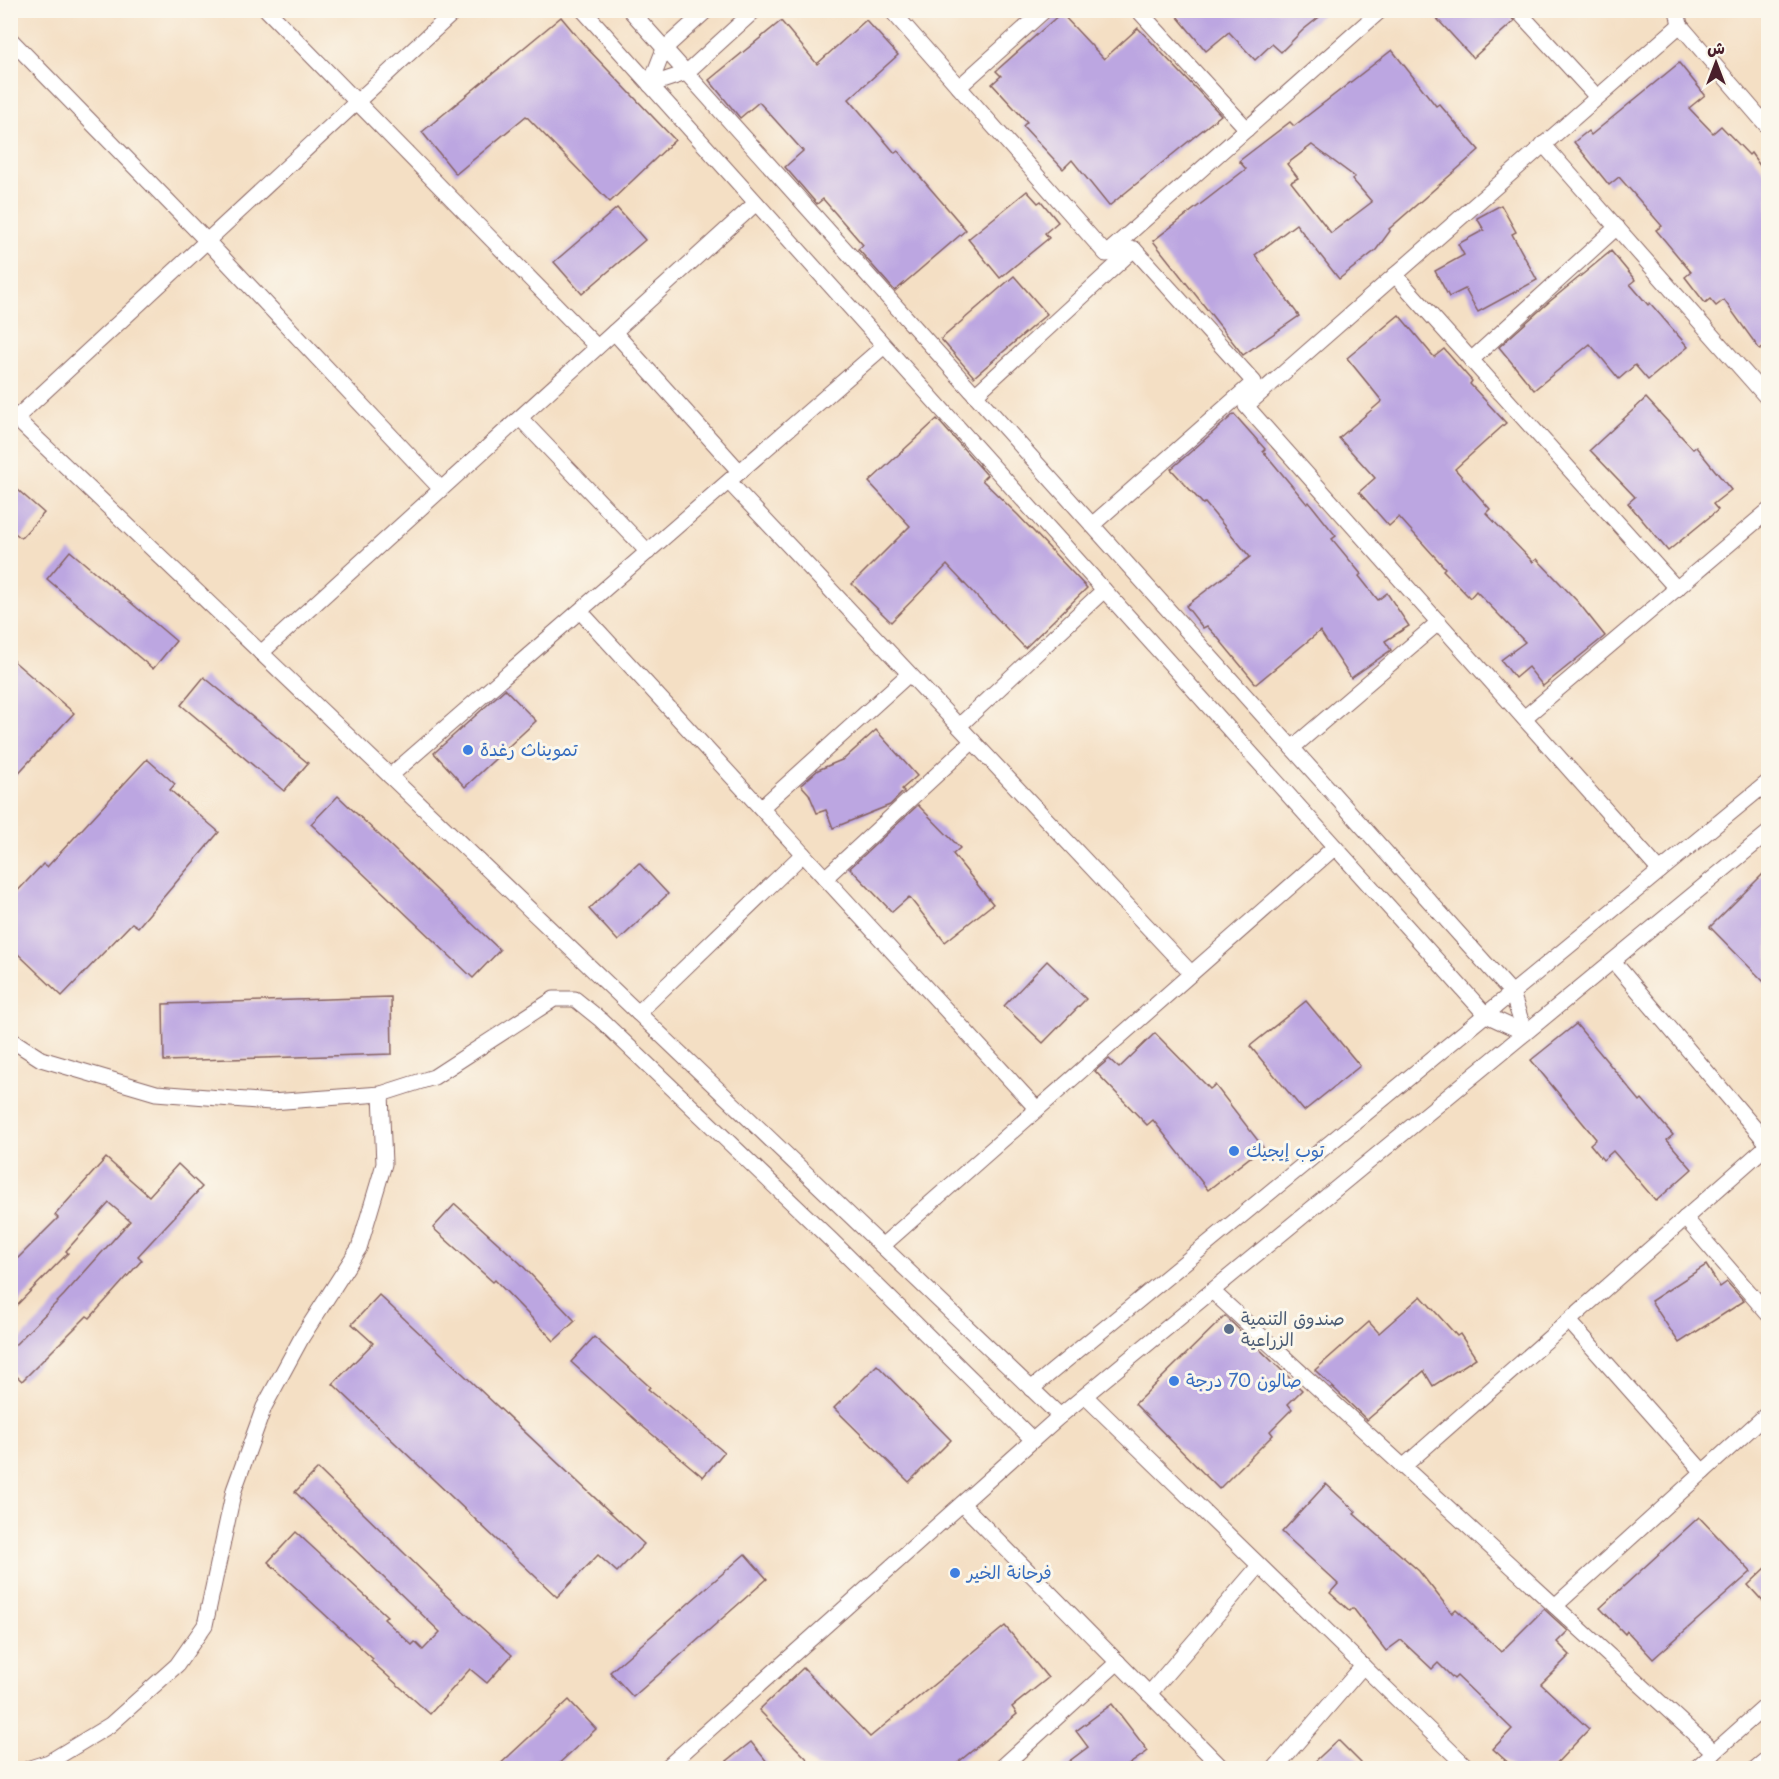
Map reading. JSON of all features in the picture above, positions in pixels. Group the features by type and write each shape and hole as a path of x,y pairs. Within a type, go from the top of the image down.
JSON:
{"street":[{"path":"267,10 597,347"},
{"path":"456,10 207,241 13,415 1060,1416"},
{"path":"583,10 1486,1015 1525,1033"},
{"path":"630,10 1512,993 1525,1033"},
{"path":"650,85 664,49 707,10"},
{"path":"650,85 686,73 755,10"},
{"path":"891,10 1106,254"},
{"path":"959,87 1045,10"},
{"path":"1138,10 1247,129"},
{"path":"1106,254 1381,10"},
{"path":"1517,10 1597,97"},
{"path":"1246,406 1597,97 1678,18 1768,127"},
{"path":"10,39 207,241 441,489"},
{"path":"1543,144 1768,399"},
{"path":"261,653 756,203"},
{"path":"1471,360 1617,227"},
{"path":"975,395 1134,249"},
{"path":"1106,254 1134,249"},
{"path":"1134,249 1254,382"},
{"path":"1395,275 1677,589"},
{"path":"614,332 734,477 909,674 1191,973"},
{"path":"390,776 884,346"},
{"path":"1092,525 1254,382"},
{"path":"1246,406 1254,382"},
{"path":"1246,406 1660,871"},
{"path":"520,418 648,552"},
{"path":"1524,718 1768,511"},
{"path":"959,726 1104,590"},
{"path":"580,611 1037,1109"},
{"path":"1292,748 1438,622"},
{"path":"761,808 909,674"},
{"path":"825,878 973,741"},
{"path":"1031,1389 1768,782"},
{"path":"666,1768 1060,1416 1613,961 1767,838"},
{"path":"882,1246 1335,847"},
{"path":"638,1013 803,854"},
{"path":"1403,1467 1768,1145 1613,961"},
{"path":"10,1038 41,1059 156,1094 271,1102 381,1094 434,1077 554,999 576,999 601,1020 814,1224 1033,1440"},
{"path":"33,1768 49,1762 110,1725 177,1665 205,1625 234,1490 264,1407 302,1337 359,1248 384,1164 381,1094"},
{"path":"1686,1218 1768,1314"},
{"path":"1212,1291 1714,1752"},
{"path":"1569,1321 1703,1472"},
{"path":"1085,1396 1468,1768"},
{"path":"1555,1606 1768,1413"},
{"path":"962,1504 1222,1768"},
{"path":"1149,1694 1259,1566"},
{"path":"1001,1768 1118,1662"},
{"path":"1275,1768 1363,1666"},
{"path":"1696,1768 1768,1704"},
{"path":"1756,1768 1768,1758"}],"building":[{"path":"1172,10 1328,10 1281,52 1272,44 1255,60 1229,32 1206,51"},
{"path":"1429,10 1507,10 1514,21 1473,58"},
{"path":"1061,13 1104,59 1138,28 1221,115 1109,206 1072,160 1063,169 1023,126 1027,122 992,84 1001,76 996,71"},
{"path":"561,17 586,47 675,140 610,202 526,116 456,174 422,132"},
{"path":"866,20 898,55 849,99 895,153 898,151 966,230 895,291 858,249 863,245 823,199 817,204 785,167 803,151 759,102 740,118 709,80 781,21 817,64"},
{"path":"1392,50 1436,106 1439,104 1479,150 1389,229 1390,231 1376,250 1339,279 1296,224 1255,255 1299,316 1243,355 1153,241 1246,169 1239,161 1290,122 1294,126","holes":["1312,145 1355,177 1352,179 1372,202 1331,233 1291,182 1298,178 1287,164"]},
{"path":"1679,63 1705,95 1689,108 1713,133 1721,126 1749,155 1751,153 1768,177 1768,344 1760,350 1724,300 1716,306 1710,299 1705,303 1685,277 1691,272 1656,230 1662,226 1619,177 1609,185 1574,142 1588,131 1591,135"},
{"path":"1027,191 1038,203 1041,201 1058,222 1045,233 1049,238 1000,278 968,239"},
{"path":"1501,205 1516,232 1512,234 1537,280 1478,312 1465,289 1449,297 1435,271 1464,255 1458,244 1484,230 1477,218"},
{"path":"617,208 645,240 582,294 554,262"},
{"path":"1611,251 1635,280 1630,284 1648,305 1650,303 1688,347 1648,380 1635,365 1619,379 1590,344 1534,390 1499,347"},
{"path":"1014,276 1047,314 974,377 941,339"},
{"path":"1399,315 1434,357 1444,349 1472,381 1470,384 1506,423 1455,469 1490,509 1486,513 1533,562 1537,559 1578,602 1605,636 1543,686 1528,667 1515,678 1501,660 1525,642 1476,591 1470,598 1443,570 1445,568 1399,517 1389,526 1359,492 1375,478 1339,438 1382,401 1347,358"},
{"path":"1646,398 1693,449 1696,447 1731,490 1713,504 1718,510 1668,551 1628,503 1635,497 1590,450"},
{"path":"1234,414 1336,536 1332,539 1361,574 1359,576 1378,600 1387,593 1409,626 1385,641 1391,650 1351,678 1320,631 1256,684 1218,638 1207,626 1203,628 1186,606 1250,557 1205,503 1203,504 1171,469"},
{"path":"937,419 987,475 982,480 1087,588 1025,648 947,565 891,622 852,584 910,526 869,482"},
{"path":"10,483 44,513 21,538 10,529"},
{"path":"70,551 176,641 153,669 47,579"},
{"path":"10,658 74,713 10,782"},
{"path":"204,677 308,763 284,791 181,705"},
{"path":"505,689 536,721 465,787 434,753"},
{"path":"876,730 917,776 902,789 904,791 890,805 833,828 826,810 817,813 809,794 801,785 818,770 844,759"},
{"path":"147,759 175,784 170,790 219,832 138,927 132,923 62,996 18,954 10,962 10,899 43,864 47,867"},
{"path":"338,796 500,950 473,978 311,824"},
{"path":"918,805 960,848 953,854 993,904 945,942 909,897 892,912 850,868"},
{"path":"639,863 668,894 618,941 589,909"},
{"path":"1768,869 1768,986 1710,927"},
{"path":"1047,961 1086,999 1043,1043 1004,1006"},
{"path":"391,997 392,1054 164,1061 163,1004"},
{"path":"1306,1001 1360,1066 1304,1111 1250,1046"},
{"path":"1576,1024 1640,1101 1642,1099 1673,1135 1667,1140 1692,1169 1656,1201 1613,1151 1603,1160 1590,1144 1596,1139 1531,1060"},
{"path":"1155,1033 1210,1089 1215,1085 1263,1147 1208,1190 1153,1120 1147,1125 1095,1071 1109,1059 1119,1068"},
{"path":"106,1158 149,1196 178,1164 202,1187 138,1256 142,1260 90,1318 87,1316 22,1381 10,1370 10,1350 64,1295 130,1221 109,1203 66,1251 68,1253 10,1312 10,1266 58,1218 55,1215"},
{"path":"455,1204 520,1263 575,1321 554,1341 495,1280 493,1282 433,1228"},
{"path":"1706,1265 1720,1287 1727,1282 1744,1301 1679,1343 1651,1301"},
{"path":"379,1295 644,1544 617,1572 598,1555 557,1597 333,1384 373,1343 352,1324"},
{"path":"1421,1296 1457,1336 1460,1334 1476,1358 1433,1386 1424,1371 1367,1420 1315,1370 1369,1322 1379,1333"},
{"path":"1225,1316 1302,1390 1288,1404 1292,1409 1270,1431 1273,1435 1219,1489 1135,1404"},
{"path":"594,1337 650,1387 648,1389 724,1452 703,1477 571,1362"},
{"path":"877,1365 951,1440 909,1482 834,1408"},
{"path":"318,1469 441,1591 512,1655 487,1683 470,1669 430,1714 268,1562 296,1532 387,1616 384,1619 412,1645 415,1642 423,1650 440,1632 295,1492"},
{"path":"1326,1484 1356,1512 1354,1514 1419,1571 1452,1613 1456,1609 1501,1652 1544,1609 1568,1631 1557,1642 1570,1655 1541,1684 1589,1729 1552,1768 1514,1768 1493,1749 1512,1729 1457,1676 1454,1679 1438,1663 1432,1669 1401,1640 1386,1651 1353,1608 1350,1611 1330,1593 1338,1584 1282,1532"},
{"path":"1699,1517 1751,1572 1653,1659 1627,1631 1625,1634 1600,1608"},
{"path":"745,1554 767,1579 633,1697 610,1672"},
{"path":"1768,1566 1768,1607 1748,1585"},
{"path":"1005,1626 1048,1678 1012,1707 1017,1714 951,1768 816,1768 759,1710 803,1668 870,1737"},
{"path":"569,1700 596,1729 554,1768 496,1768"},
{"path":"1112,1704 1148,1751 1124,1768 1060,1768 1088,1747 1076,1731"},
{"path":"1338,1740 1366,1768 1308,1768"},
{"path":"751,1742 772,1768 718,1768"}],"place":[{"name":"تمويناث رغدة","path":"468,750"},
{"name":"توب إيجيك","path":"1234,1151"},
{"name":"صندوق التنمية الزراعية","path":"1229,1329"},
{"name":"صالون 70 درجة","path":"1174,1381"},
{"name":"فرحانة الخير","path":"955,1573"}]}
